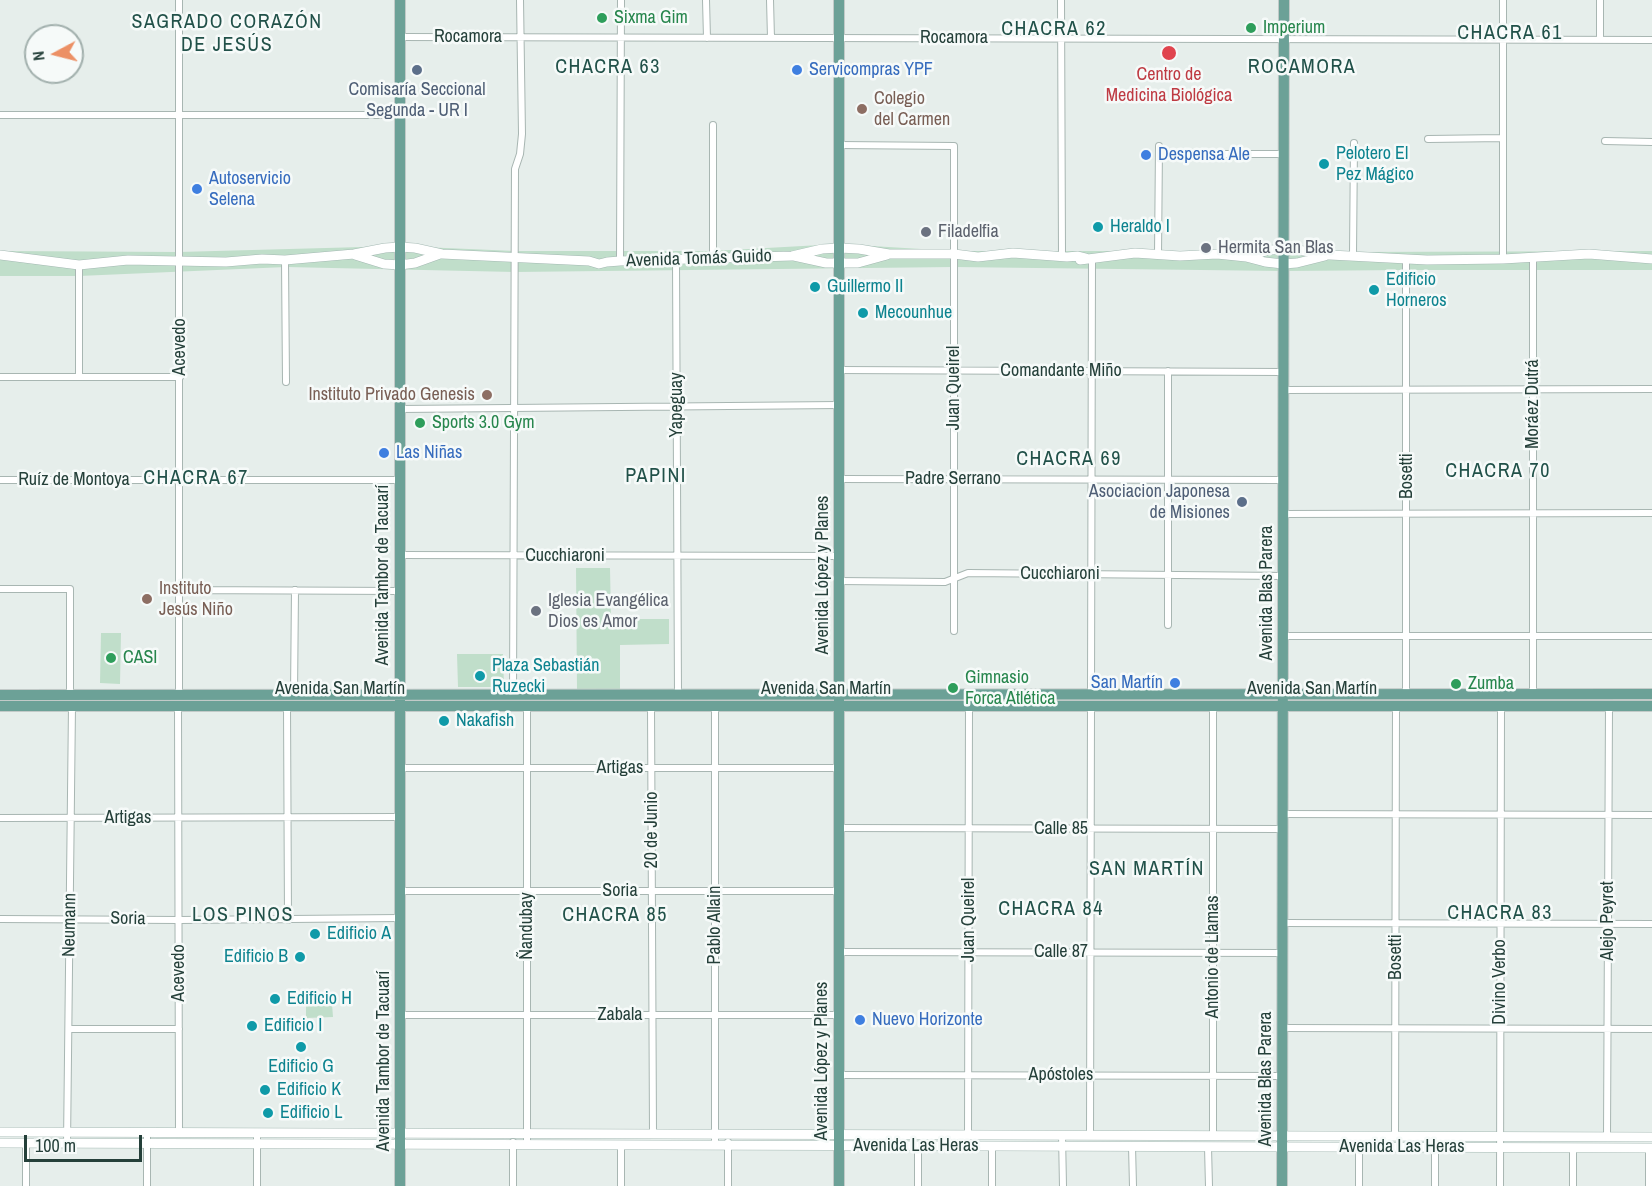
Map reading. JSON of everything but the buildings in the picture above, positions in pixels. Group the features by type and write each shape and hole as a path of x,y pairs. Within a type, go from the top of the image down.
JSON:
{"main road":[{"name":"Avenida Tambor de Tacuarí","path":"400,0 400,1186"},
{"name":"Avenida López y Planes","path":"839,0 839,1186"},
{"name":"Avenida Blas Parera","path":"1282,1186 1284,0"},
{"name":"Avenida Tomás Guido","path":"0,255 79,265 128,260 285,260 354,255 400,247 442,254 589,261 599,264 620,261 792,256 822,249 839,248 889,254 954,254 978,257 1013,252 1065,257 1078,261 1135,253 1180,256 1217,254 1283,264 1330,255"},
{"name":"Avenida Tomás Guido","path":"1246,257 1269,250 1298,249 1330,255 1427,260 1503,259 1589,254 1652,259"},
{"name":"Avenida Tomás Guido","path":"354,255 384,264 400,265 415,263 442,254"},
{"name":"Avenida Tomás Guido","path":"792,256 826,263 858,263 889,254"},
{"name":"Avenida Tomás Guido","path":"0,262 23,258"},
{"name":"Avenida San Martín","path":"0,695 70,695 287,706 513,695 678,694 969,705 1091,700 1214,706 1406,694 1652,694"},
{"name":"Avenida San Martín","path":"0,706 72,706 294,695 526,706 715,706 839,700 1283,700 1396,706 1652,706"},
{"name":"Avenida Las Heras","path":"0,1132 256,1132 527,1145 728,1145 968,1134 1213,1136 1359,1147 1651,1148"},
{"name":"Avenida Las Heras","path":"0,1143 257,1144 513,1133 728,1134 918,1146 1209,1147 1395,1136 1652,1137"}],"street":[{"name":"Acevedo","path":"178,0 179,1132"},
{"path":"513,695 516,169 522,134 520,0"},
{"path":"620,261 621,0"},
{"path":"706,0 707,38"},
{"path":"770,0 771,38"},
{"path":"1061,0 1065,257"},
{"path":"1503,0 1503,259"},
{"path":"1600,0 1600,40"},
{"name":"Rocamora","path":"400,37 1652,40"},
{"path":"0,116 400,114"},
{"path":"712,258 713,125"},
{"path":"1428,139 1503,138"},
{"path":"1605,141 1652,142"},
{"path":"1353,255 1354,143"},
{"name":"Juan Queirel","path":"839,145 954,146 954,631"},
{"path":"1158,255 1159,146"},
{"path":"1190,154 1284,154"},
{"name":"Moráez Dutrá","path":"1533,257 1533,694"},
{"path":"1089,258 1092,371 1090,1135"},
{"name":"Bosetti","path":"1406,259 1406,694"},
{"path":"285,260 286,382"},
{"name":"Yapeguay","path":"676,260 678,694"},
{"path":"79,265 79,377"},
{"name":"Comandante Miño","path":"839,370 1283,372"},
{"path":"1168,371 1168,626"},
{"path":"0,377 180,376"},
{"path":"1283,390 1652,389"},
{"path":"400,409 839,405"},
{"name":"Padre Serrano","path":"839,478 1283,480"},
{"name":"Ruíz de Montoya","path":"0,480 400,480"},
{"path":"1283,514 1652,513"},
{"name":"Cucchiaroni","path":"400,555 839,556"},
{"name":"Cucchiaroni","path":"839,581 945,582 968,573 1283,576"},
{"path":"0,590 70,589 70,695"},
{"path":"180,590 400,591"},
{"path":"294,695 295,590"},
{"path":"1283,636 1652,636"},
{"name":"Juan Queirel","path":"968,1134 969,705"},
{"name":"Neumann","path":"67,1144 72,706"},
{"path":"287,706 288,920"},
{"name":"Ñandubay","path":"526,706 527,1145"},
{"name":"20 de Junio","path":"651,706 653,1134"},
{"name":"Pablo Allain","path":"715,706 715,1145"},
{"name":"Antonio de Llamas","path":"1213,1136 1214,706"},
{"name":"Bosetti","path":"1395,1136 1396,706"},
{"name":"Divino Verbo","path":"1500,1186 1501,706"},
{"name":"Alejo Peyret","path":"1607,1137 1609,706"},
{"name":"Artigas","path":"400,768 839,768"},
{"path":"1283,814 1652,815"},
{"name":"Artigas","path":"0,818 400,817"},
{"name":"Calle 85","path":"839,828 1283,830"},
{"name":"Soria","path":"400,891 839,891"},
{"name":"Soria","path":"0,918 288,920 400,918"},
{"path":"1283,923 1652,924"},
{"name":"Calle 87","path":"839,952 1283,953"},
{"name":"Zabala","path":"400,1015 839,1015"},
{"path":"1283,1028 1652,1029"},
{"path":"69,1029 179,1029"},
{"name":"Apóstoles","path":"839,1075 1282,1076"},
{"path":"147,1132 147,1186"},
{"path":"256,1132 257,1186"},
{"path":"513,1133 513,1186"},
{"path":"728,1134 728,1186"},
{"path":"1062,1135 1063,1186"},
{"path":"26,1143 26,1186"},
{"path":"621,1145 621,1186"},
{"path":"918,1146 918,1186"},
{"path":"992,1146 992,1186"},
{"path":"1132,1146 1133,1186"},
{"path":"1209,1147 1209,1186"},
{"path":"1359,1147 1359,1186"},
{"path":"1435,1147 1436,1186"},
{"path":"1573,1148 1573,1186"},
{"path":"1650,1186 1651,1148"}],"green space":[{"path":"839,244 954,251 1652,251 1652,270 1283,271 954,267 515,272 286,267 79,276 0,276 0,251 179,252 399,246 515,251 712,251"},
{"path":"576,568 610,568 611,619 669,619 669,644 620,645 620,690 577,690"},
{"name":"CASI","path":"101,633 121,633 120,684 100,683"},
{"path":"457,654 503,654 504,687 458,687"},
{"path":"332,1004 333,1017 306,1018 306,1005"}],"place":[{"name":"Sixma Gim","path":"602,18"},
{"name":"Imperium","path":"1251,28"},
{"name":"Centro de Medicina Biológica","path":"1169,53"},
{"name":"Comisaría Seccional Segunda - UR I","path":"417,70"},
{"name":"Servicompras YPF","path":"797,70"},
{"name":"Colegio del Carmen","path":"862,109"},
{"name":"Despensa Ale","path":"1146,155"},
{"name":"Pelotero El Pez Mágico","path":"1324,164"},
{"name":"Autoservicio Selena","path":"197,189"},
{"name":"Heraldo I","path":"1098,227"},
{"name":"Filadelfia","path":"926,232"},
{"name":"Hermita San Blas","path":"1206,248"},
{"name":"Guillermo II","path":"815,287"},
{"name":"Edificio Horneros","path":"1374,290"},
{"name":"Mecounhue","path":"863,313"},
{"name":"Instituto Privado Genesis","path":"487,395"},
{"name":"Sports 3.0 Gym","path":"420,423"},
{"name":"Las Niñas","path":"384,453"},
{"name":"Asociacion Japonesa de Misiones","path":"1242,502"},
{"name":"Instituto Jesús Niño","path":"147,599"},
{"name":"Iglesia Evangélica Dios es Amor","path":"536,611"},
{"name":"CASI","path":"111,658"},
{"name":"Plaza Sebastián Ruzecki","path":"480,676"},
{"name":"San Martín","path":"1175,683"},
{"name":"Zumba","path":"1456,684"},
{"name":"Gimnasio Forca Atlética","path":"953,688"},
{"name":"Nakafish","path":"444,721"},
{"name":"Edificio A","path":"315,934"},
{"name":"Edificio B","path":"300,957"},
{"name":"Edificio H","path":"275,999"},
{"name":"Nuevo Horizonte","path":"860,1020"},
{"name":"Edificio I","path":"252,1026"},
{"name":"Edificio G","path":"301,1047"},
{"name":"Edificio K","path":"265,1090"},
{"name":"Edificio L","path":"268,1113"}],"district":[{"name":"CHACRA 62","path":"1054,30"},
{"name":"SAGRADO CORAZÓN DE JESÚS","path":"227,34"},
{"name":"CHACRA 61","path":"1510,34"},
{"name":"CHACRA 63","path":"608,68"},
{"name":"ROCAMORA","path":"1302,68"},
{"name":"CHACRA 69","path":"1069,460"},
{"name":"CHACRA 70","path":"1498,472"},
{"name":"PAPINI","path":"656,477"},
{"name":"CHACRA 67","path":"196,479"},
{"name":"SAN MARTÍN","path":"1147,870"},
{"name":"CHACRA 84","path":"1051,910"},
{"name":"CHACRA 83","path":"1500,914"},
{"name":"LOS PINOS","path":"243,916"},
{"name":"CHACRA 85","path":"615,916"}]}
